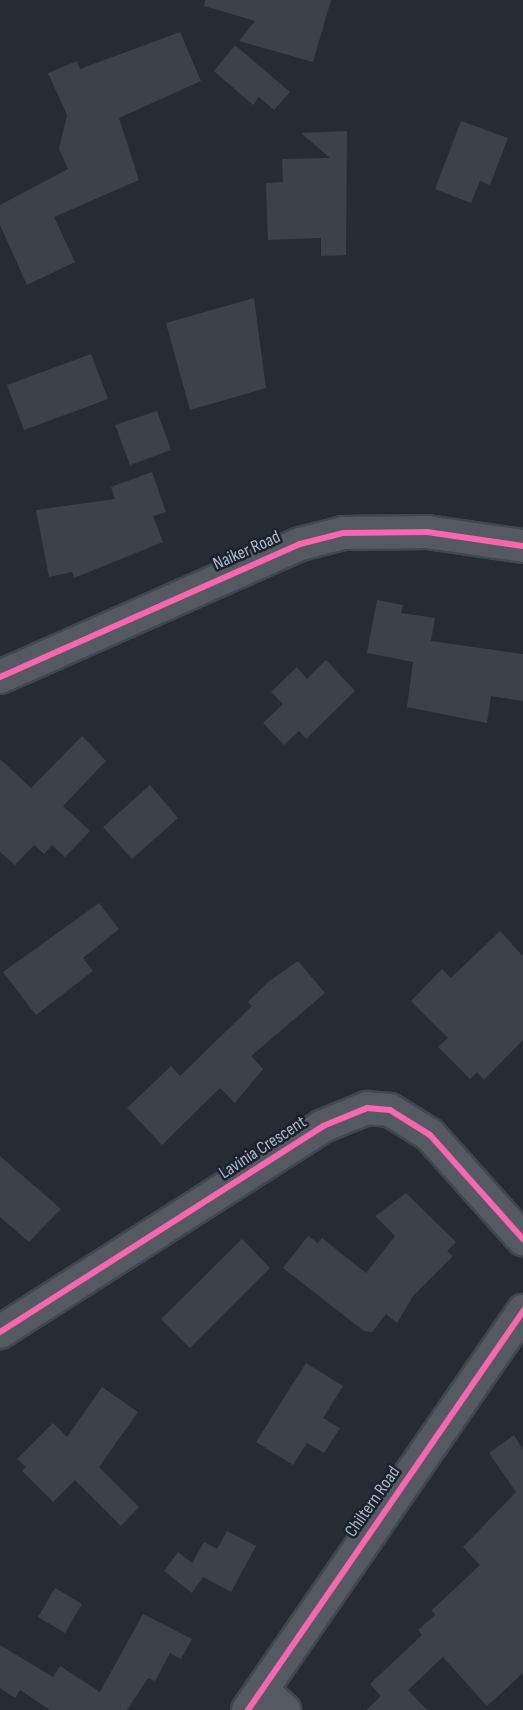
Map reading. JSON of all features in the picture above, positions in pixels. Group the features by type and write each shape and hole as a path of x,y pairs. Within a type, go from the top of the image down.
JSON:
{"street":[{"name":"Naiker Road","path":"0,677 300,544 343,533 415,532 523,546"},
{"name":"Lavinia Crescent","path":"0,1332 323,1126 367,1108 390,1110 429,1135 523,1239"},
{"name":"Chiltern Road","path":"265,1703 523,1311"}],"building":[{"path":"205,0 331,0 313,62 239,41 255,21 204,6"},
{"path":"180,32 201,81 119,118 139,180 54,217 75,262 27,285 0,225 0,205 68,169 59,149 67,115 48,73 77,61 80,69"},
{"path":"235,45 290,92 274,110 259,97 253,105 214,71"},
{"path":"461,121 508,138 490,185 480,181 471,203 435,189"},
{"path":"347,131 346,255 321,256 321,238 268,240 266,183 283,182 282,159 330,158 301,133"},
{"path":"254,298 266,388 190,410 166,323"},
{"path":"91,354 108,399 24,430 7,385"},
{"path":"157,411 171,450 130,465 115,425"},
{"path":"152,472 166,512 153,516 163,542 74,578 72,572 49,577 36,510 115,499 111,487"},
{"path":"377,600 403,605 401,613 435,618 431,641 523,654 523,701 491,696 487,723 407,707 413,662 367,653"},
{"path":"326,660 355,691 306,739 299,731 284,745 263,723 283,704 271,692 297,667 307,679"},
{"path":"82,736 106,761 63,806 90,831 65,857 52,845 44,854 34,845 15,865 0,852 0,759 31,788"},
{"path":"150,785 178,818 132,859 103,827"},
{"path":"99,903 119,929 83,958 93,971 36,1015 3,972"},
{"path":"500,931 523,956 523,1040 484,1080 477,1072 470,1079 438,1047 448,1038 411,1001 442,969 451,978"},
{"path":"298,961 325,993 251,1056 263,1069 235,1103 220,1088 162,1145 127,1108 171,1066 180,1076 252,1006 248,1002 268,982"},
{"path":"0,1156 61,1209 29,1242 0,1217"},
{"path":"406,1193 456,1242 447,1251 453,1256 413,1296 397,1323 386,1314 372,1332 364,1331 283,1268 308,1236 318,1243 322,1238 366,1273 395,1236 375,1216"},
{"path":"242,1239 270,1268 190,1348 161,1319"},
{"path":"306,1363 343,1386 323,1418 340,1428 324,1453 307,1443 293,1465 256,1442"},
{"path":"102,1387 138,1412 99,1467 139,1507 121,1526 75,1480 53,1502 22,1471 26,1467 17,1459 53,1423 67,1437"},
{"path":"514,1435 523,1450 523,1673 487,1706 443,1657 408,1690 427,1710 366,1710 381,1696 370,1684 422,1635 418,1630 435,1615 432,1610 480,1565 463,1547 516,1492 489,1453"},
{"path":"227,1531 256,1546 231,1592 203,1577 192,1593 164,1571 178,1552 192,1563 204,1542 217,1549"},
{"path":"55,1588 82,1604 65,1633 38,1617"},
{"path":"143,1614 192,1639 181,1659 170,1653 155,1681 148,1678 127,1710 50,1710 20,1690 15,1698 0,1688 0,1645 53,1677 60,1666 100,1692"}],"cycle path":[{"path":"0,677 300,544 343,533 427,532 523,546"},
{"path":"0,1332 323,1126 367,1108 390,1110 430,1135 523,1239"},
{"path":"248,1710 523,1311"}]}
